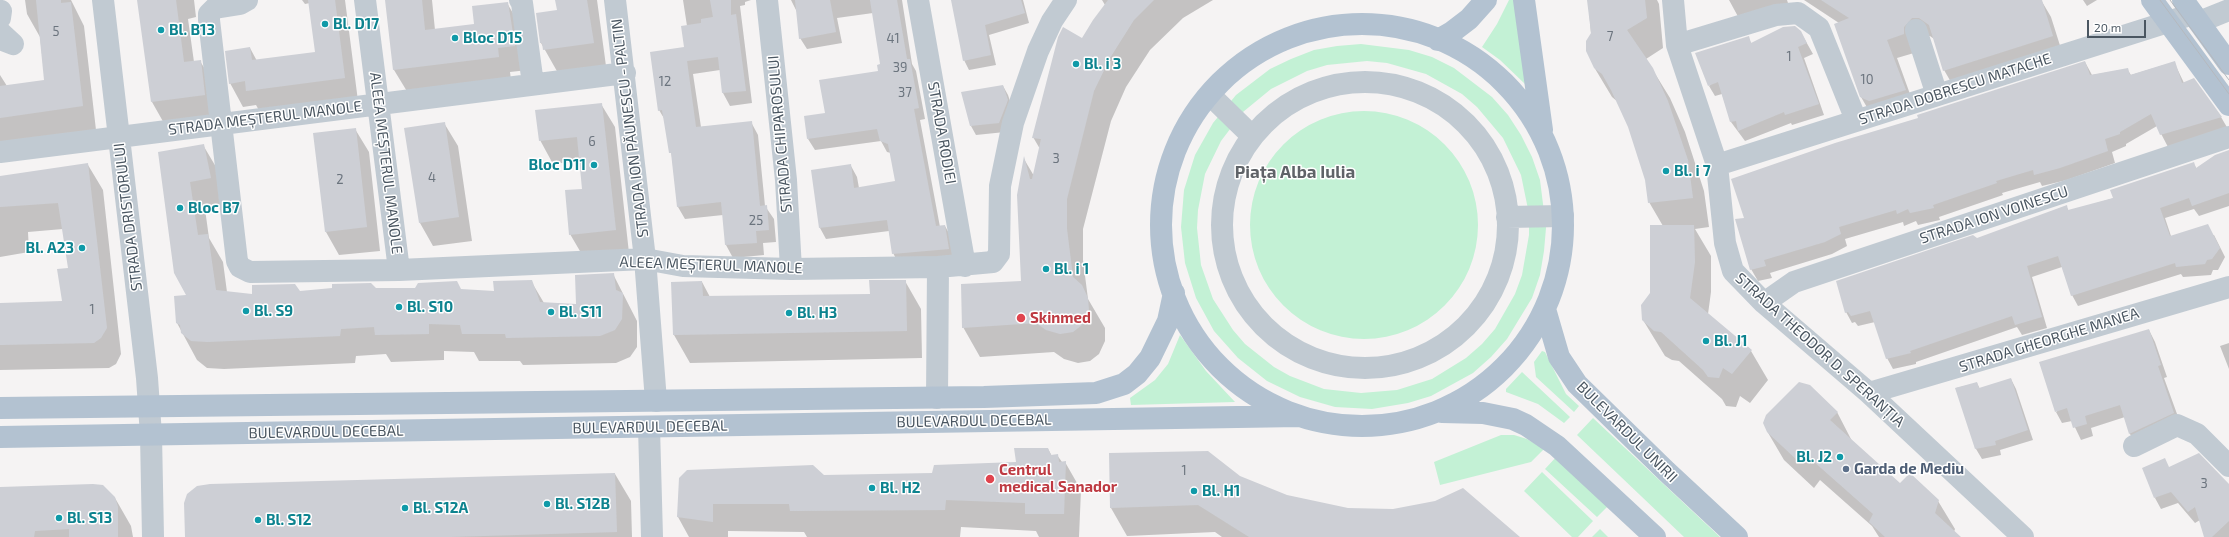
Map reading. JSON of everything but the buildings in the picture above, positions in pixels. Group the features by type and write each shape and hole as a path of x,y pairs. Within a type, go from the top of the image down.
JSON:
{"main road":[{"path":"1438,40 1452,32 1469,19 1486,0"},
{"path":"1524,0 1545,145"},
{"path":"2152,0 2229,106"},
{"path":"2192,12 2229,64"},
{"path":"1348,25 1383,26 1408,30 1438,40 1472,58 1502,82 1530,116 1545,145 1558,183 1562,216 1559,265 1545,309 1521,348 1494,378 1465,398 1433,413 1399,422 1364,426 1329,423 1299,416 1258,396 1222,369 1197,338 1182,314 1167,272 1162,241 1162,210 1166,184 1181,139 1191,120 1210,95 1235,70 1260,52 1293,37 1317,30 1348,25"},
{"name":"BULEVARDUL DECEBAL","path":"0,408 150,405 937,398 1096,393 1124,384 1137,374 1150,358 1168,321 1174,293"},
{"name":"BULEVARDUL UNIRII","path":"1545,309 1559,357 1577,384 1666,471 1737,537"},
{"path":"1433,413 1483,413 1513,419 1526,425 1557,446 1655,537"},
{"name":"BULEVARDUL DECEBAL","path":"0,437 1299,416"}],"street":[{"name":"STRADA DRISTORULUI","path":"103,0 150,405 153,537"},
{"path":"247,0 240,4 215,8 209,14 237,261 240,267 250,272 400,270"},
{"name":"ALEEA MEȘTERUL MANOLE","path":"365,0 400,270 646,259 683,266 791,269 938,267 965,266 993,262 1000,254 1000,186 1013,123 1038,51 1052,21 1066,0"},
{"path":"520,0 522,3 533,84"},
{"name":"STRADA ION PĂUNESCU - PALTIN","path":"615,0 625,73 646,259 656,400"},
{"name":"STRADA CHIPAROSULUI","path":"767,0 786,180 791,269"},
{"name":"STRADA RODIEI","path":"918,0 965,266"},
{"name":"STRADA THEODOR D. SPERANȚIA","path":"1673,0 1672,9 1677,46 1718,165 1725,243 1733,271 1764,303 1869,394 2023,537"},
{"name":"STRADA DOBRESCU MATACHE","path":"1718,165 2168,22 2192,12 2229,10"},
{"path":"1677,46 1776,15 1798,13 1819,28 1856,120"},
{"path":"0,20 13,44 0,39"},
{"path":"1916,30 1937,95"},
{"name":"STRADA MEȘTERUL MANOLE","path":"0,152 625,73"},
{"path":"1371,82 1408,89 1441,104 1461,120 1478,138 1491,159 1501,181 1508,217 1504,257 1490,294 1471,320 1447,342 1412,360 1387,366 1347,367 1322,361 1286,344 1266,328 1241,297 1230,273 1222,234 1225,195 1238,158 1252,136 1269,118 1289,104 1322,88 1346,83 1371,82"},
{"path":"1210,95 1252,136"},
{"name":"STRADA ION VOINESCU","path":"1764,303 1794,282 2229,137"},
{"path":"1508,217 1562,216"},
{"path":"937,398 938,267"},
{"name":"STRADA GHEORGHE MANEA","path":"1869,394 2229,286"},
{"path":"2134,446 2177,425 2197,434 2229,466"},
{"path":"649,427 652,537"}],"green space":[{"path":"1509,0 1520,0 1525,84 1500,60 1482,47 1497,24"},
{"path":"1361,44 1409,50 1432,57 1454,68 1492,97 1508,115 1521,135 1532,157 1540,180 1546,228 1540,275 1532,298 1507,339 1491,357 1473,373 1431,396 1408,403 1372,409 1335,407 1300,397 1267,381 1238,358 1214,331 1196,298 1185,263 1181,227 1184,190 1195,155 1213,123 1236,95 1270,69 1314,50","holes":["1367,61 1387,63 1426,74 1462,94 1477,107 1503,138 1521,175 1529,214 1529,235 1522,275 1515,294 1495,329 1482,344 1466,358 1432,379 1397,390 1361,393 1324,389 1290,376 1274,367 1245,344 1233,330 1213,299 1201,265 1197,228 1198,210 1205,174 1221,141 1243,112 1271,89 1307,71 1327,65"]},
{"path":"1364,111 1386,113 1408,120 1427,130 1452,153 1464,171 1473,192 1476,203 1478,225 1476,247 1469,269 1459,288 1436,313 1418,325 1397,334 1386,337 1364,339 1342,337 1320,330 1301,320 1276,297 1264,279 1255,258 1252,247 1250,225 1252,203 1259,181 1269,162 1292,137 1310,125 1331,116 1342,113"},
{"path":"1180,335 1206,371 1235,402 1131,405 1130,398 1155,380 1168,364"},
{"path":"1542,351 1545,352 1566,394 1579,406 1574,412 1536,377 1534,362"},
{"path":"1522,372 1570,417 1564,423 1538,404 1506,392 1506,389"},
{"path":"1593,418 1720,537 1684,537 1577,435"},
{"path":"1501,435 1514,435 1527,439 1544,449 1531,462 1440,485 1434,462"},
{"path":"1558,455 1610,504 1597,517 1545,469"},
{"path":"1542,472 1593,521 1578,537 1572,537 1524,491"},
{"path":"1600,529 1608,537 1592,537"}],"tram line":[{"path":"2160,0 2229,94"},
{"path":"2170,0 2229,80"}],"place":[{"name":"Bl. D17","path":"325,24"},
{"name":"Bl. B13","path":"161,30"},
{"name":"Bloc D15","path":"455,38"},
{"name":"Bl. i 3","path":"1076,64"},
{"name":"Bloc D11","path":"594,165"},
{"name":"Bl. i 7","path":"1666,171"},
{"name":"Bloc B7","path":"180,208"},
{"name":"Bl. A23","path":"82,248"},
{"name":"Bl. i 1","path":"1046,269"},
{"name":"Bl. S10","path":"399,307"},
{"name":"Bl. S9","path":"246,311"},
{"name":"Bl. S11","path":"551,312"},
{"name":"Bl. H3","path":"789,313"},
{"name":"Skinmed","path":"1021,318"},
{"name":"Bl. J1","path":"1706,341"},
{"name":"Bl. J2","path":"1840,457"},
{"name":"Garda de Mediu","path":"1846,469"},
{"name":"Centrul medical Sanador","path":"990,479"},
{"name":"Bl. H2","path":"872,488"},
{"name":"Bl. H1","path":"1194,491"},
{"name":"Bl. S12B","path":"547,504"},
{"name":"Bl. S12A","path":"405,508"},
{"name":"Bl. S13","path":"59,518"},
{"name":"Bl. S12","path":"258,520"}],"district":[{"name":"Piața Alba Iulia","path":"1295,172"}]}
